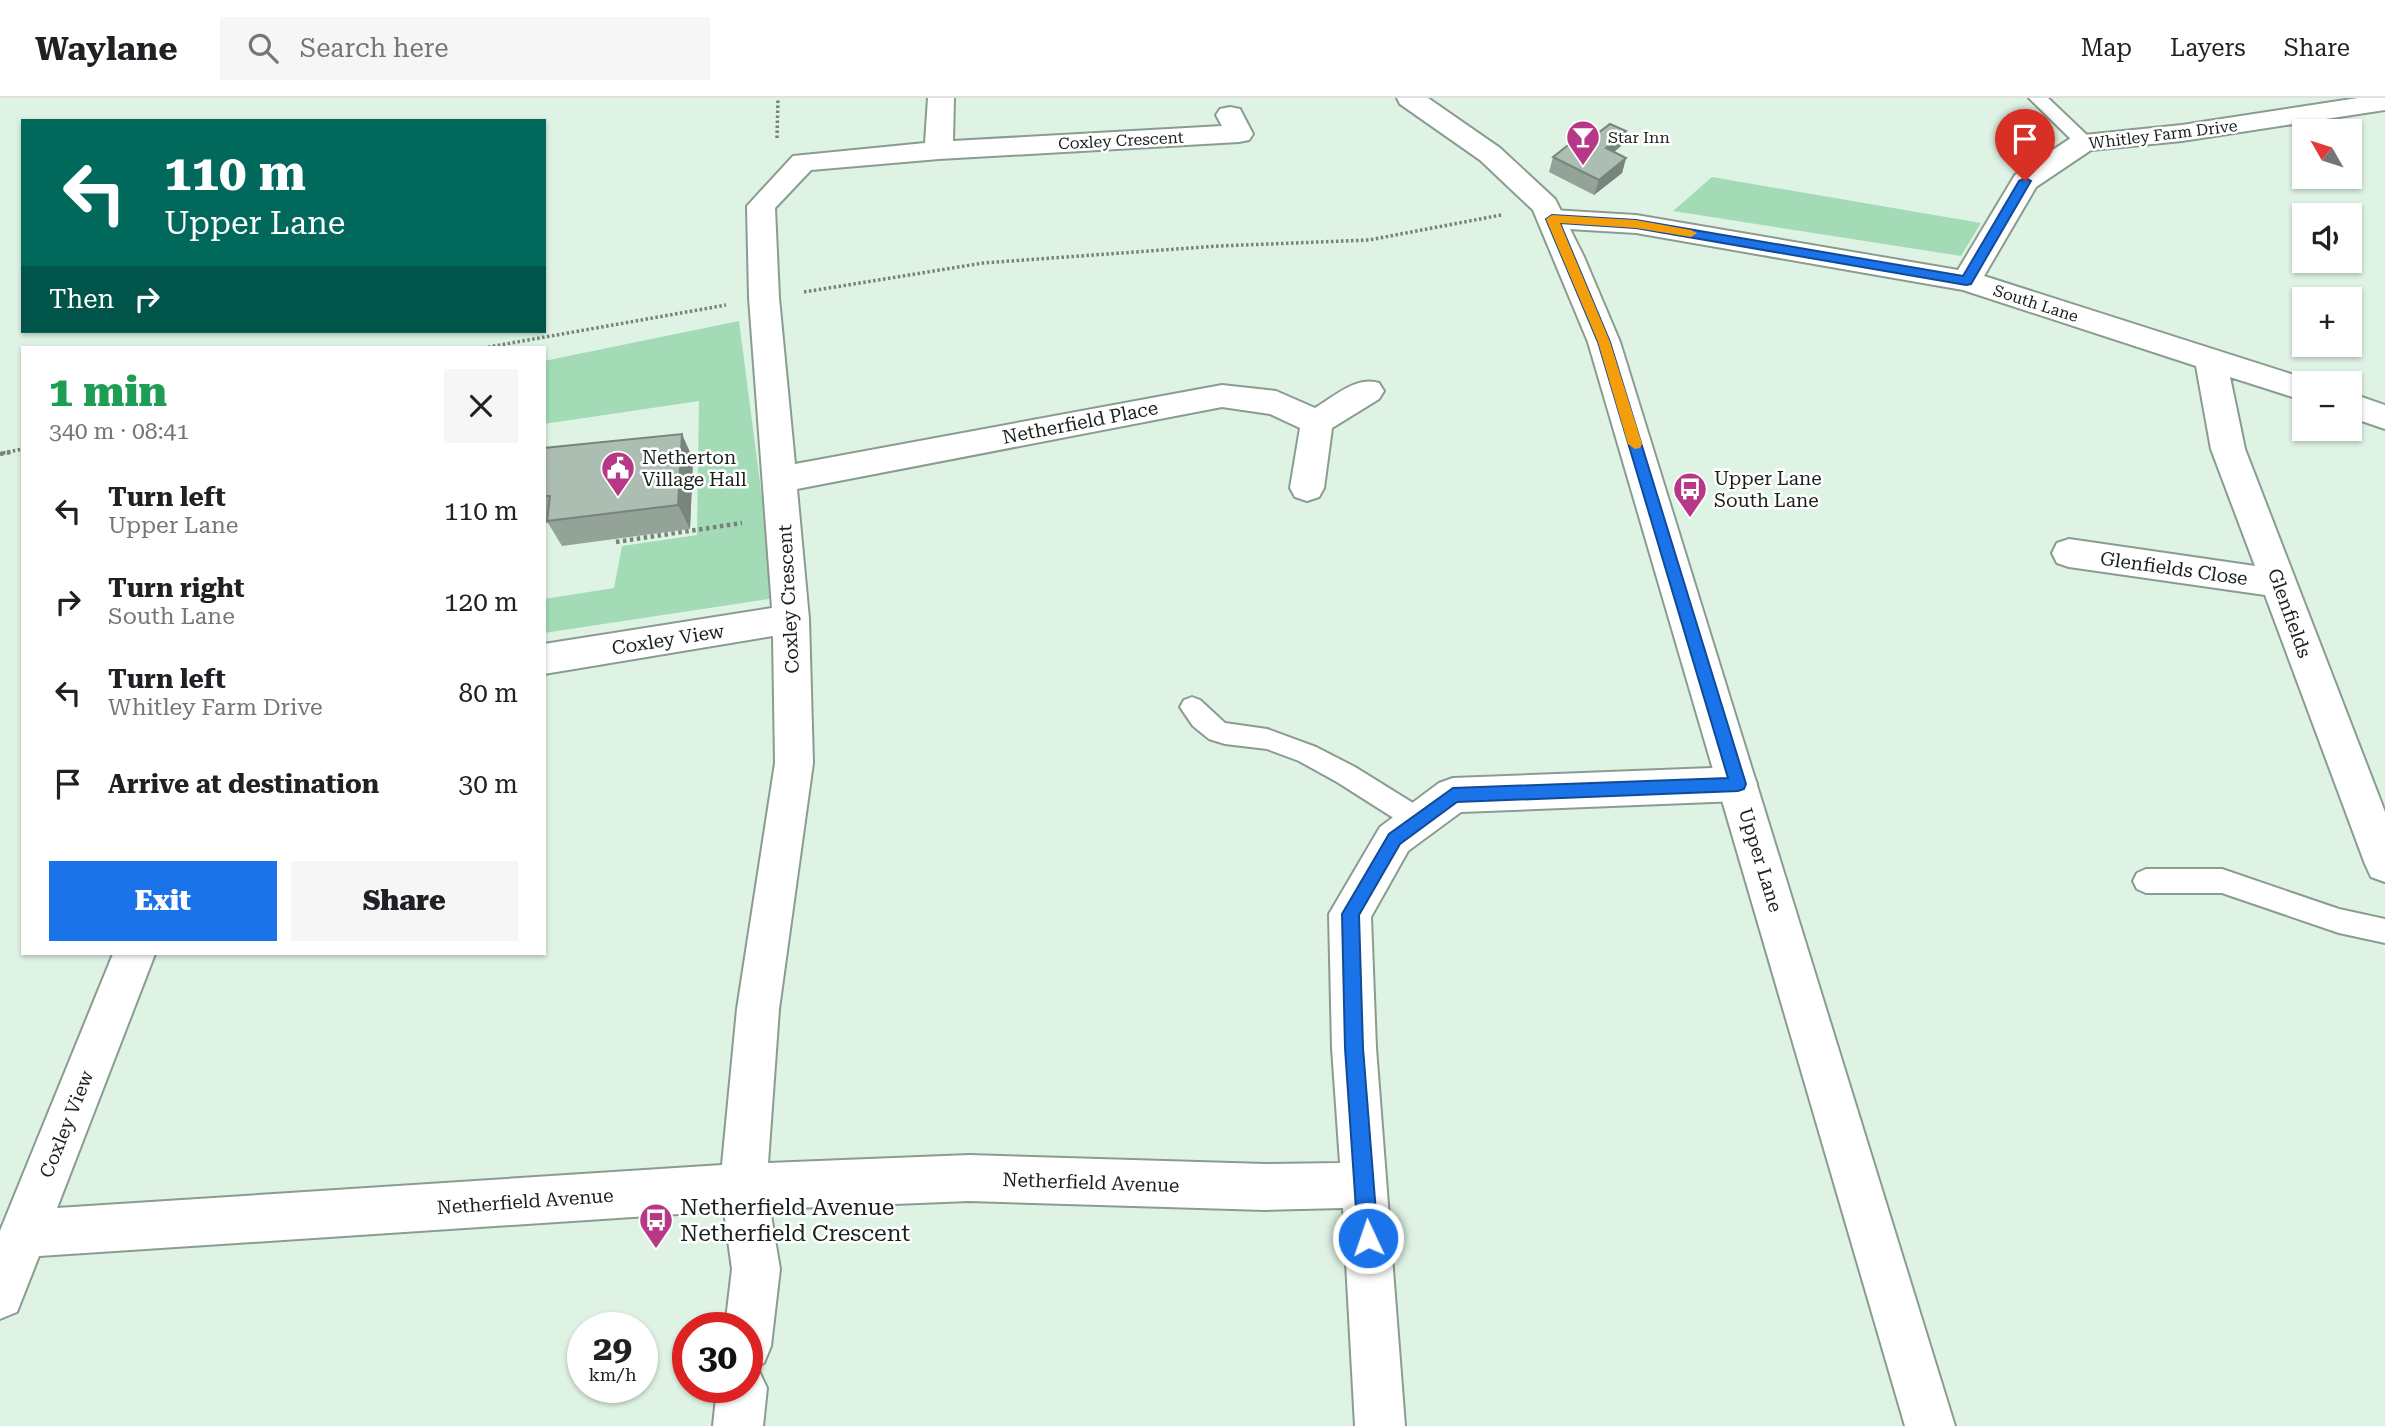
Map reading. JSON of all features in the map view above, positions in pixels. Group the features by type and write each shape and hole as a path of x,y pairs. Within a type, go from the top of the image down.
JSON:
{"street":[{"path":"939,150 940,98"},
{"path":"1410,98 1490,154 1548,213"},
{"name":"Whitley Farm Drive","path":"1966,281 2025,181 2084,142 2182,133 2385,102"},
{"name":"Coxley Crescent","path":"751,1312 756,1269 743,1187 758,1009 794,763 791,619 764,298 761,206 803,163 939,150 1239,134 1230,115"},
{"name":"South Lane","path":"1548,213 1636,224 1966,281 2292,386"},
{"name":"Upper Lane","path":"1548,213 1604,342 1930,1426"},
{"name":"Glenfields","path":"2210,359 2228,449 2385,864"},
{"path":"1307,488 1317,422 1368,391"},
{"name":"Netherfield Place","path":"781,480 1222,396 1276,403 1317,422"},
{"path":"2362,409 2385,417"},
{"name":"Glenfields Close","path":"2069,553 2279,583"},
{"name":"Coxley View","path":"546,659 791,619"},
{"path":"1380,1426 1354,1048 1350,914 1394,839 1453,795 1738,784"},
{"name":"Coxley View","path":"0,1295 134,955"},
{"name":"Netherfield Avenue","path":"22,1234 743,1187 969,1178 1265,1187 1365,1185"},
{"path":"738,1426 740,1403"}],"lane":[{"path":"2038,98 2084,142"},
{"path":"1192,707 1206,728 1222,734 1265,739 1295,749 1349,777 1420,821"},
{"path":"2146,881 2222,881 2339,921 2385,931"}],"path":[{"path":"777,139 778,98"},
{"path":"492,346 983,263 1218,246 1369,240 1548,213"},
{"path":"0,454 21,449"},
{"path":"616,542 784,516"}],"green space":[{"path":"1712,177 1981,223 1961,256 1673,211"},
{"path":"739,321 775,598 546,633 546,599 614,588 622,546 697,535 699,401 546,424 546,361"}],"building":[{"path":"1610,124 1626,131 1606,148 1626,158 1599,180 1553,157 1581,135 1590,139"},
{"path":"682,434 678,505 547,521 550,496 546,496 546,448"}],"slow traffic":[{"path":"1635,444 1604,342 1552,219 1636,224 1691,233"}],"place":[{"name":"Star Inn","path":"1583,167"},
{"name":"Netherton Village Hall","path":"618,498"},
{"name":"Upper Lane South Lane","path":"1690,519"},
{"name":"Netherfield Avenue Netherfield Crescent","path":"656,1250"}],"route":[{"path":"1368,1238 1354,1048 1350,914 1394,839 1453,795 1738,784 1604,342 1552,219 1636,224 1966,281 2025,181"}]}
